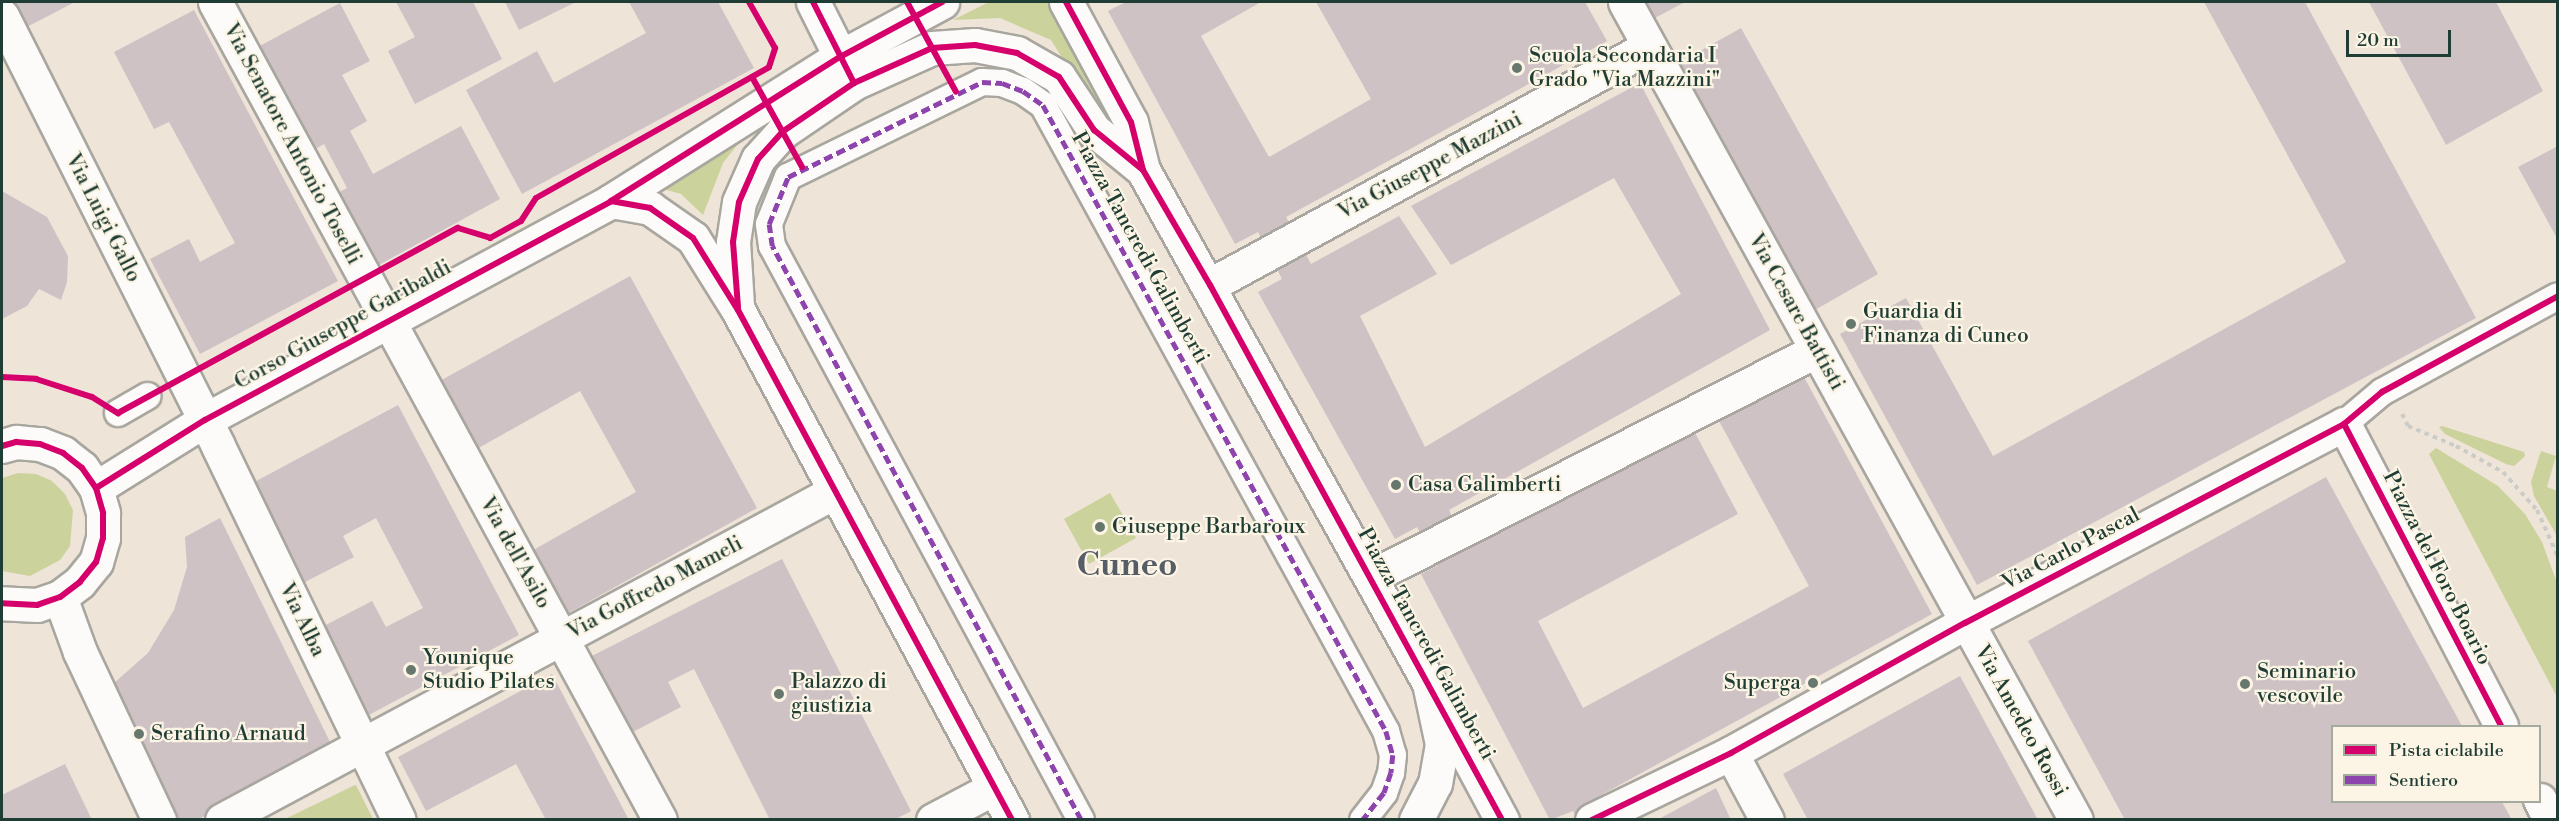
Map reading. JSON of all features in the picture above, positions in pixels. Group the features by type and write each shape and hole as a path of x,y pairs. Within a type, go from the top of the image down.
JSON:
{"street":[{"name":"Via Senatore Antonio Toselli","path":"215,2 387,319"},
{"path":"813,2 847,70"},
{"name":"Piazza Tancredi Galimberti","path":"610,201 847,70 942,2"},
{"name":"Piazza Tancredi Galimberti","path":"1066,2 1131,122 1143,170 1210,285 1502,819"},
{"name":"Via Cesare Battisti","path":"1624,2 1965,623"},
{"name":"Via Luigi Gallo","path":"2,16 205,420"},
{"name":"Piazza Tancredi Galimberti","path":"738,310 733,242 739,202 758,159 782,132 847,70 932,48 975,45 1017,53 1059,77 1094,130 1143,170"},
{"name":"Via Giuseppe Mazzini","path":"1210,285 1649,47"},
{"name":"Piazza Tancredi Galimberti","path":"1081,819 772,246 769,224 788,177 802,167 982,82 1002,83 1023,91 1043,105 1386,731 1393,754 1391,773 1384,793 1363,819"},
{"name":"Corso Giuseppe Garibaldi","path":"96,488 205,420 387,319 610,201"},
{"name":"Piazza Tancredi Galimberti","path":"610,201 650,208 693,238 738,310 1012,819"},
{"name":"Via Carlo Pascal","path":"1592,819 1731,753 1965,623 2344,424 2390,388 2558,296"},
{"name":"Via dell'Asilo","path":"387,319 660,819"},
{"path":"1370,577 1817,350"},
{"path":"118,413 148,396"},
{"name":"Via Alba","path":"205,420 399,819"},
{"name":"Piazza del Foro Boario","path":"2344,424 2500,725"},
{"path":"2,446 16,442 40,444 63,453 82,468 96,488 103,513 103,538 96,562 80,582 60,597 37,605 2,603"},
{"name":"Via Goffredo Mameli","path":"222,819 363,746 834,492"},
{"path":"60,597 78,645 159,819"},
{"name":"Via Amedeo Rossi","path":"1965,623 2076,819"},
{"name":"Piazza Tancredi Galimberti","path":"1416,819 1435,783 1442,744 1429,683"},
{"path":"1731,753 1767,819"},
{"path":"933,819 994,788"},
{"path":"2541,802 2550,819"}],"path":[{"path":"2390,388 2408,426 2457,446 2503,472 2536,510 2558,557"}],"green space":[{"path":"989,2 1050,2 1108,111 1104,116 1095,110 1051,40 1000,18 953,20"},
{"path":"750,129 723,163 703,215 681,194 649,185"},
{"path":"2442,426 2524,452 2525,456 2514,466 2506,464 2445,434 2439,427"},
{"path":"2436,448 2498,486 2525,514 2542,542 2557,583 2557,697 2429,454"},
{"path":"2541,451 2556,456 2547,487 2557,491 2557,536 2534,496 2531,482"},
{"path":"18,473 36,474 52,481 65,494 73,510 70,546 60,560 30,576 2,571 2,478"},
{"path":"1110,493 1136,538 1089,564 1064,519"},
{"path":"355,785 373,819 285,819"}],"building":[{"path":"9,2 75,2 23,29"},
{"path":"396,2 473,2 502,59 415,104 388,51 415,37"},
{"path":"505,2 576,2 519,30"},
{"path":"629,2 718,2 754,68 522,194 466,90 537,51 554,83 646,33"},
{"path":"1126,2 1261,2 1201,36 1269,157 1371,99 1316,2 1585,2 1607,41 1286,217 1311,264 1399,216 1437,274 1360,316 1425,447 1681,294 1614,178 1451,265 1411,206 1640,83 1770,330 1449,510 1468,549 1693,429 1738,514 1538,621 1583,708 1809,586 1719,421 1803,375 1932,614 1603,794 1617,820 1578,820 1573,811 1550,820 1421,574 1437,566 1417,527 1395,539 1258,292 1282,279 1258,232 1235,244 1108,11"},
{"path":"1643,2 1685,2 1653,19"},
{"path":"2204,2 2305,2 2476,318 1977,585 1840,334 1906,298 1993,456 2346,262"},
{"path":"2369,2 2496,2 2543,91 2446,145"},
{"path":"340,3 370,61 342,75 367,121 350,131 373,174 461,126 500,199 375,267 336,194 347,188 324,144 307,154 252,50"},
{"path":"194,10 338,281 200,354 150,259 189,239 200,262 235,243 169,122 154,129 114,52"},
{"path":"1741,28 1878,274 1813,311 1677,64"},
{"path":"2558,146 2558,240 2518,167"},
{"path":"2,191 47,217 68,256 67,282 61,300 39,289 27,306 2,319"},
{"path":"630,276 757,508 563,616 528,553 636,492 580,391 475,450 438,382"},
{"path":"398,405 519,635 367,716 320,628 372,601 386,627 423,608 376,518 343,536 354,557 301,584 249,485"},
{"name":"Seminario vescovile","path":"2326,477 2461,725 2331,725 2331,803 2503,803 2512,820 2125,820 2028,641"},
{"path":"220,518 332,746 197,820 178,820 113,684 148,653 174,610 187,567 185,537"},
{"name":"Palazzo di giustizia","path":"782,559 911,811 894,820 770,820 694,669 668,682 681,707 627,735 588,658"},
{"path":"552,674 629,820 546,820 516,764 426,811 398,757"},
{"path":"1960,676 2038,820 1808,820 1783,774"},
{"path":"65,764 92,820 2,820 2,795"},
{"path":"1716,788 1731,820 1657,820"}],"marked path":[{"path":"1081,820 772,246 769,224 788,177 982,82 1002,83 1023,91 1043,105 1386,731 1393,755 1391,773 1384,793 1363,820"}],"cycle path":[{"path":"2,377 36,379 92,397 118,413 458,228 490,238 521,221 536,198 769,67 775,48 749,2"},
{"path":"813,2 854,83"},
{"path":"907,2 956,92"},
{"path":"96,488 205,420 611,201 840,57 942,2"},
{"path":"1066,2 1131,122 1143,170 1210,285 1502,820"},
{"path":"738,307 733,242 739,202 758,159 782,132 854,83 932,48 975,45 1017,53 1059,77 1094,130 1143,170"},
{"path":"752,77 802,167"},
{"path":"611,201 650,208 693,238 738,310 1012,820"},
{"path":"1592,820 1731,753 1965,623 2344,424 2382,392 2558,296"},
{"path":"2344,424 2500,725"},
{"path":"2,446 16,442 40,444 63,453 82,468 96,488 103,513 103,538 96,562 80,582 60,597 37,605 2,603"}],"place":[{"name":"Scuola Secondaria I Grado \"Via Mazzini\"","path":"1517,68"},
{"name":"Guardia di Finanza di Cuneo","path":"1851,324"},
{"name":"Casa Galimberti","path":"1396,485"},
{"name":"Giuseppe Barbaroux","path":"1100,527"},
{"name":"Younique Studio Pilates","path":"411,670"},
{"name":"Superga","path":"1813,683"},
{"name":"Seminario vescovile","path":"2245,684"},
{"name":"Palazzo di giustizia","path":"779,694"},
{"name":"Serafino Arnaud","path":"139,734"}],"district":[{"name":"Cuneo","path":"1127,566"}]}
